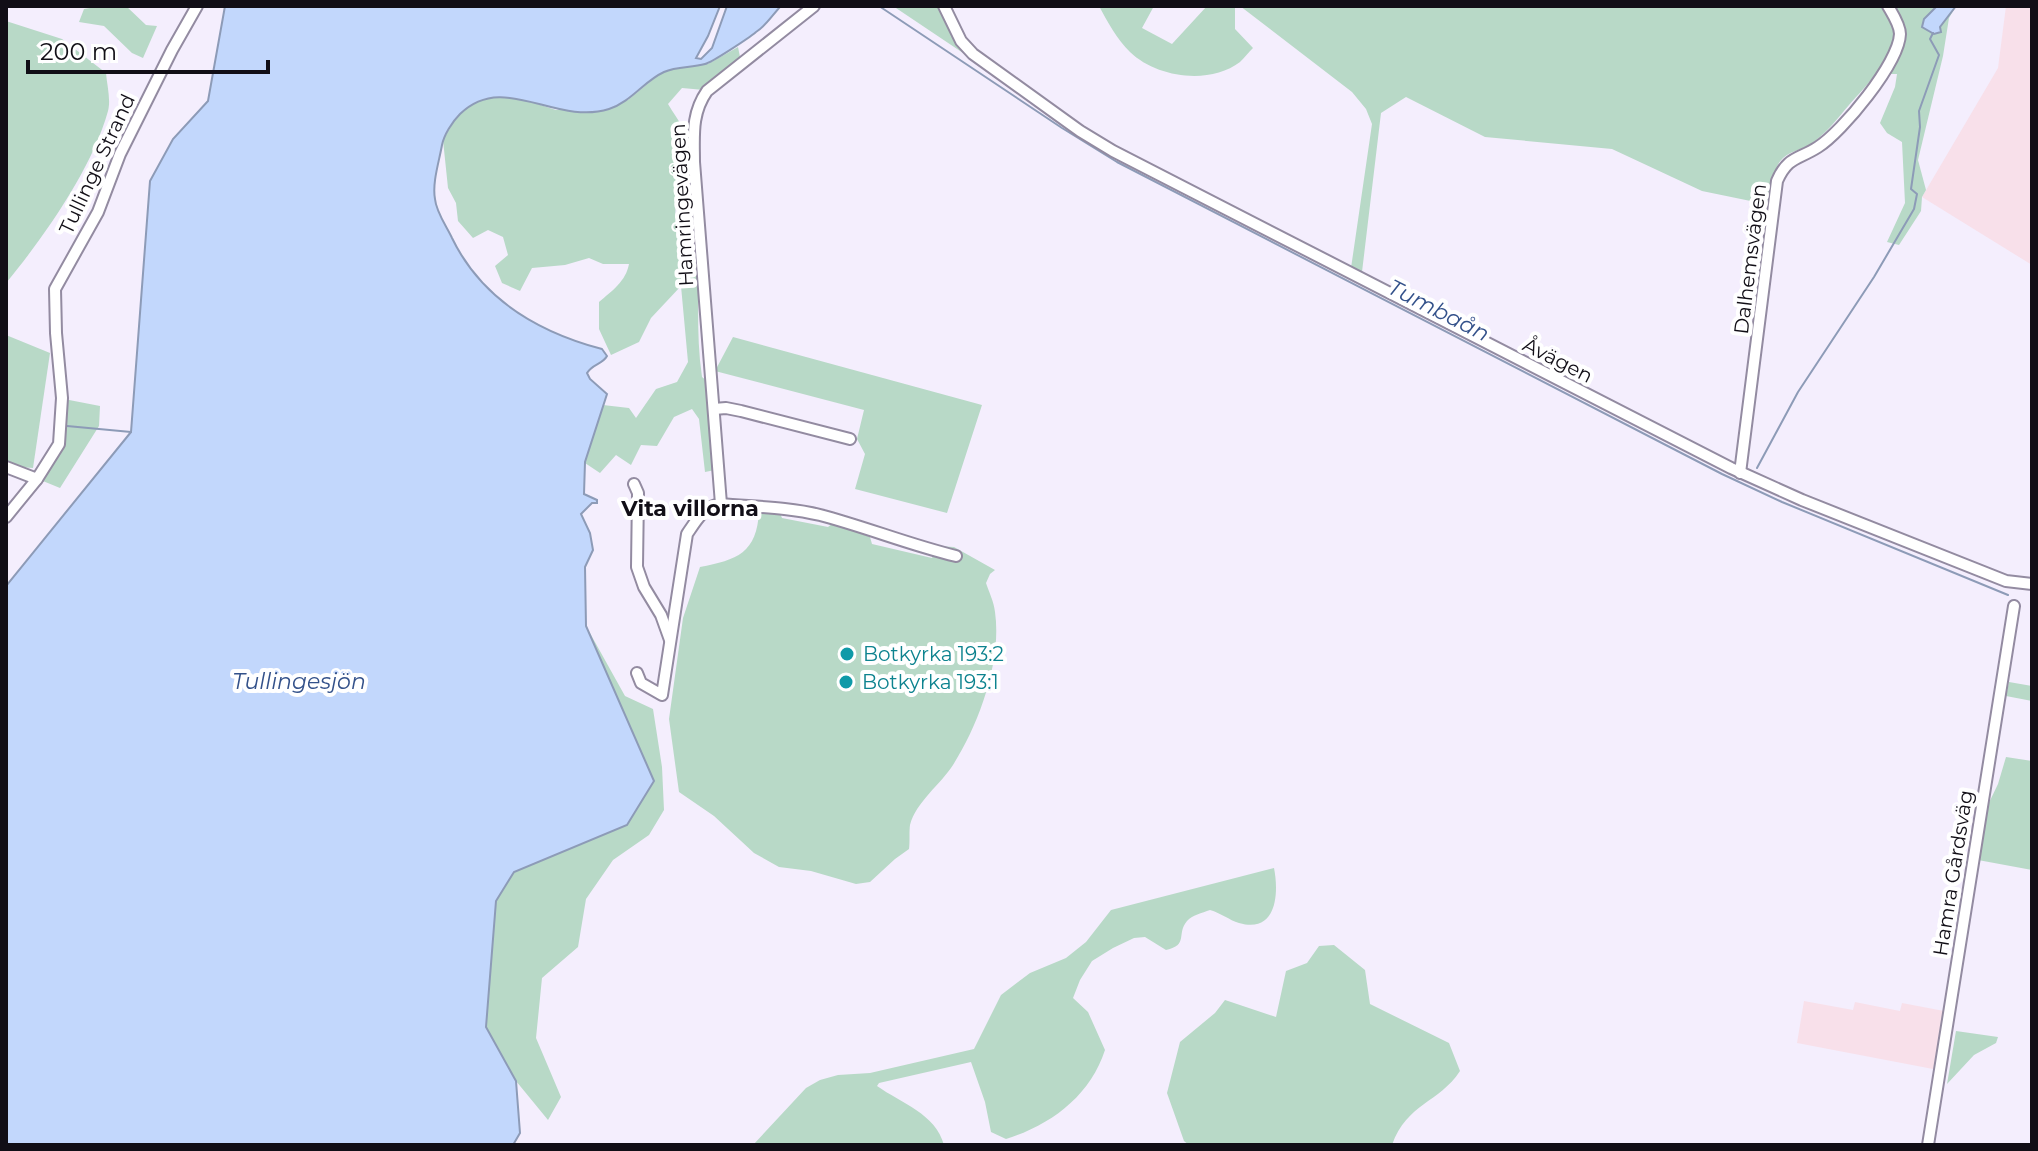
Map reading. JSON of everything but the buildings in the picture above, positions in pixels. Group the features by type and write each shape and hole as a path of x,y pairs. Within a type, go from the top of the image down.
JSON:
{"street":[{"name":"Tullinge Strand","path":"6,517 54,456 61,437 62,398 55,289 98,212 120,154 197,6"},
{"name":"Hamringevägen","path":"721,504 693,124 698,105 707,91 814,6"},
{"name":"Åvägen","path":"944,6 961,41 973,54 1113,151 1740,473 2006,581 2032,584"},
{"name":"Dalhemsvägen","path":"1740,473 1777,181 1783,167 1791,159 1817,148 1851,116 1882,77 1897,47 1900,32 1888,6"},
{"path":"714,409 732,409 850,439"},
{"path":"6,467 37,479"},
{"path":"634,484 638,493 637,567 644,587 661,615 670,642"},
{"path":"637,673 641,683 662,695 687,534 708,509 721,504 788,509 818,515 910,545 956,556"},
{"name":"Hamra Gårdsväg","path":"1928,1145 2014,606"}],"shaded area":[{"path":"2006,6 2032,6 2032,265 1922,197 1998,68"},
{"path":"1804,1001 1853,1010 1855,1002 1900,1011 1902,1003 1944,1011 1933,1069 1797,1043"}],"green space":[{"path":"126,6 146,25 157,26 143,58 132,53 104,26 79,22 84,9"},
{"path":"893,6 939,6 955,42 972,59"},
{"path":"1099,6 1154,6 1142,28 1172,44 1207,6 1235,6 1235,29 1253,48 1240,62 1214,74 1169,73 1141,61 1130,52"},
{"path":"1240,6 1883,6 1892,18 1894,32 1892,45 1877,72 1833,124 1811,144 1787,155 1779,163 1770,205 1702,191 1612,149 1485,137 1406,97 1381,113 1362,272 1351,268 1372,124 1366,109 1352,92"},
{"path":"1893,6 1956,6 1949,18 1918,160 1926,190 1921,211 1899,245 1887,242 1905,203 1902,142 1887,133 1880,123 1895,87 1897,74 1890,74 1902,40 1901,23"},
{"path":"6,21 62,39 106,73 109,102 101,133 79,179 51,224 6,283"},
{"path":"738,47 740,57 704,90 682,88 668,104 688,138 689,156 680,175 691,186 691,199 676,201 675,218 692,215 694,229 680,237 682,259 698,256 700,362 702,377 707,381 715,470 705,472 699,419 692,409 674,417 657,446 641,445 631,465 616,455 600,473 585,463 603,405 629,408 636,418 656,389 677,382 688,362 681,286 651,318 639,342 611,355 599,329 599,302 622,281 629,264 603,264 589,258 565,265 532,268 520,291 502,283 495,266 508,255 503,237 488,230 473,238 458,221 456,203 448,188 443,140 456,118 470,104 488,96 516,97 556,110 628,100 662,72 708,64"},
{"path":"6,335 50,353 33,468 6,466"},
{"path":"733,337 982,405 947,513 855,489 865,454 857,439 864,410 715,371"},
{"path":"64,399 100,406 99,426 60,488 38,479 55,459"},
{"path":"759,511 780,513 782,518 828,527 833,523 870,537 872,544 932,558 937,546 954,547 995,570 986,583 995,612 995,651 986,692 972,731 953,765 913,817 909,849 870,882 856,884 811,871 779,867 754,853 714,816 679,792 669,719 683,618 700,567 725,561 743,552 754,536"},
{"path":"586,626 625,696 653,709 662,767 664,810 649,835 613,860 586,899 578,947 542,978 536,1038 561,1097 548,1120 516,1081 486,1027 496,901 513,872 627,825 654,781"},
{"path":"2009,682 2032,686 2032,701 2006,696"},
{"path":"2006,757 2032,761 2032,870 1978,860 1985,811"},
{"path":"1274,868 1276,889 1273,909 1261,923 1239,923 1210,910 1187,921 1180,942 1173,948 1166,950 1145,937 1134,938 1092,961 1073,998 1088,1012 1105,1050 1090,1081 1079,1095 1038,1126 1006,1139 991,1132 985,1102 971,1062 879,1083 877,1086 926,1117 940,1134 944,1145 753,1145 806,1088 820,1080 838,1075 870,1073 974,1049 1001,995 1030,973 1066,958 1086,942 1111,910"},
{"path":"1334,945 1365,970 1370,1004 1449,1043 1460,1071 1452,1082 1406,1120 1392,1145 1189,1145 1184,1141 1167,1093 1180,1042 1215,1013 1225,1000 1276,1017 1286,971 1307,963 1319,946"},
{"path":"1956,1031 1998,1037 1996,1043 1974,1055 1947,1084"}],"water":[{"name":"Tullingesjön","path":"225,6 720,6 696,58 701,59 712,48 727,6 781,6 760,29 722,55 705,64 664,72 624,102 609,109 569,111 494,97 477,102 460,114 442,145 435,179 436,204 464,260 496,296 514,310 556,333 602,349 607,356 587,373 607,394 585,462 584,494 597,500 581,514 590,533 593,550 585,567 586,626 654,781 627,825 514,872 496,901 486,1027 516,1081 520,1133 513,1145 6,1145 6,586 131,432 150,181 173,139 208,101"},
{"path":"1937,6 1956,6 1940,27 1941,32 1934,34 1922,27 1924,19"}],"waterway":[{"name":"Tumbaån","path":"879,6 1117,162 1722,474 1782,502 2008,595"},
{"path":"1757,468 1798,392 1874,277 1914,209 1917,194 1911,189 1920,127 1919,111 1939,55 1930,39 1933,33"},
{"path":"67,426 131,432"}],"place":[{"name":"Botkyrka 193:2","path":"847,654"},
{"name":"Botkyrka 193:1","path":"846,682"}],"district":[{"name":"Vita villorna","path":"690,508"}]}
